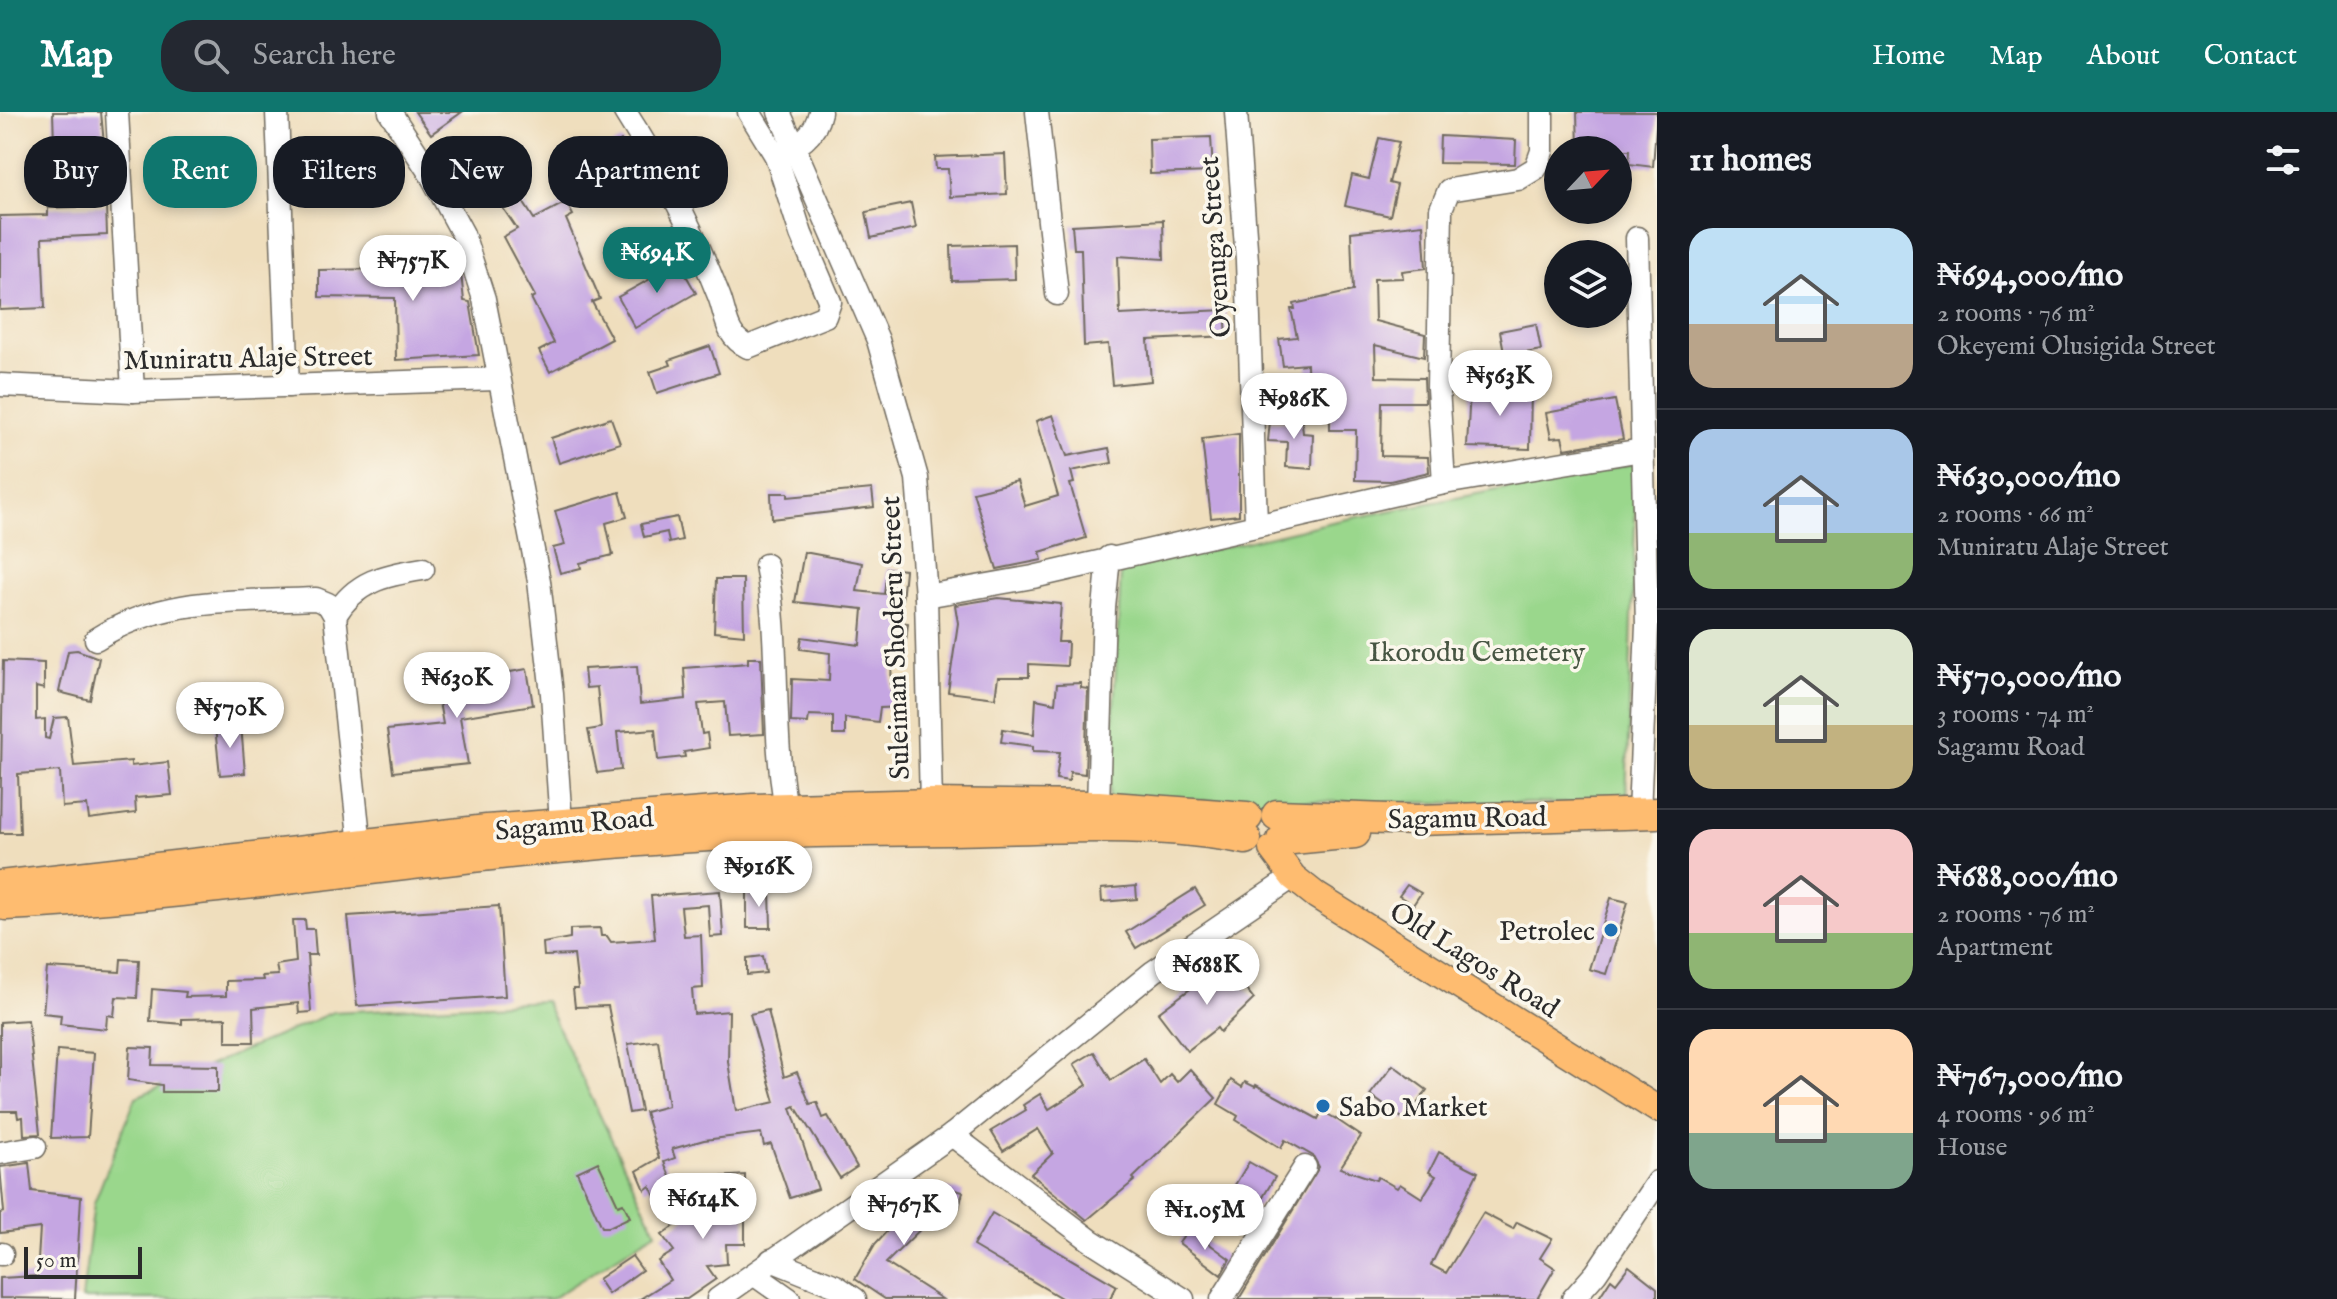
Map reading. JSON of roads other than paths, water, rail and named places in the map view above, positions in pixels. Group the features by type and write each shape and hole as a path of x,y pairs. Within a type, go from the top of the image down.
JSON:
{"highway":[{"name":"Sagamu Road","path":"0,905 190,877 786,808 931,804 1098,806 1265,832"},
{"name":"Sagamu Road","path":"0,886 190,877 360,845 562,835 986,830 1213,833 1417,820 1651,820"}],"main road":[{"name":"Old Lagos Road","path":"1265,832 1293,877 1375,935 1657,1109"}],"street":[{"path":"117,112 133,391"},
{"path":"277,112 288,386"},
{"path":"390,112 431,175 463,234 484,299 545,622 562,835"},
{"path":"625,112 681,213 720,298 730,333 748,347 825,316 830,311 830,302 801,234 786,151 749,112"},
{"name":"Suleiman Shoderu Street","path":"779,112 786,151 878,340 917,478 926,596 931,804"},
{"path":"786,151 817,129 820,112"},
{"path":"1037,112 1057,294"},
{"name":"Oyenuga Street","path":"1236,112 1247,261 1256,523"},
{"path":"1444,483 1438,388 1441,209 1449,190 1518,179 1536,168 1542,151 1542,112"},
{"path":"1637,238 1651,820"},
{"name":"Muniratu Alaje Street","path":"0,385 133,391 497,379"},
{"path":"926,596 1033,577 1256,523 1444,483 1642,450"},
{"path":"1098,806 1104,608 1109,557"},
{"path":"766,565 776,646 779,758 786,808"},
{"path":"335,616 347,596 363,586 423,569"},
{"path":"96,639 134,617 224,601 316,599 328,604 335,616 360,845"},
{"path":"718,1299 952,1135 1114,1000 1293,877"},
{"path":"952,1135 1090,1240 1183,1299"},
{"path":"0,1153 35,1147"},
{"path":"1222,1299 1305,1167"},
{"path":"1573,1299 1596,1273 1657,1182"},
{"path":"763,1267 836,1286 855,1299"},
{"path":"763,1267 789,1299"},
{"path":"798,1299 816,1288 836,1286"}],"place":[{"name":"Petrolec","path":"1611,930"},
{"name":"Sabo Market","path":"1323,1106"}],"park label":[{"name":"Ikorodu Cemetery","path":"1477,651"}]}
